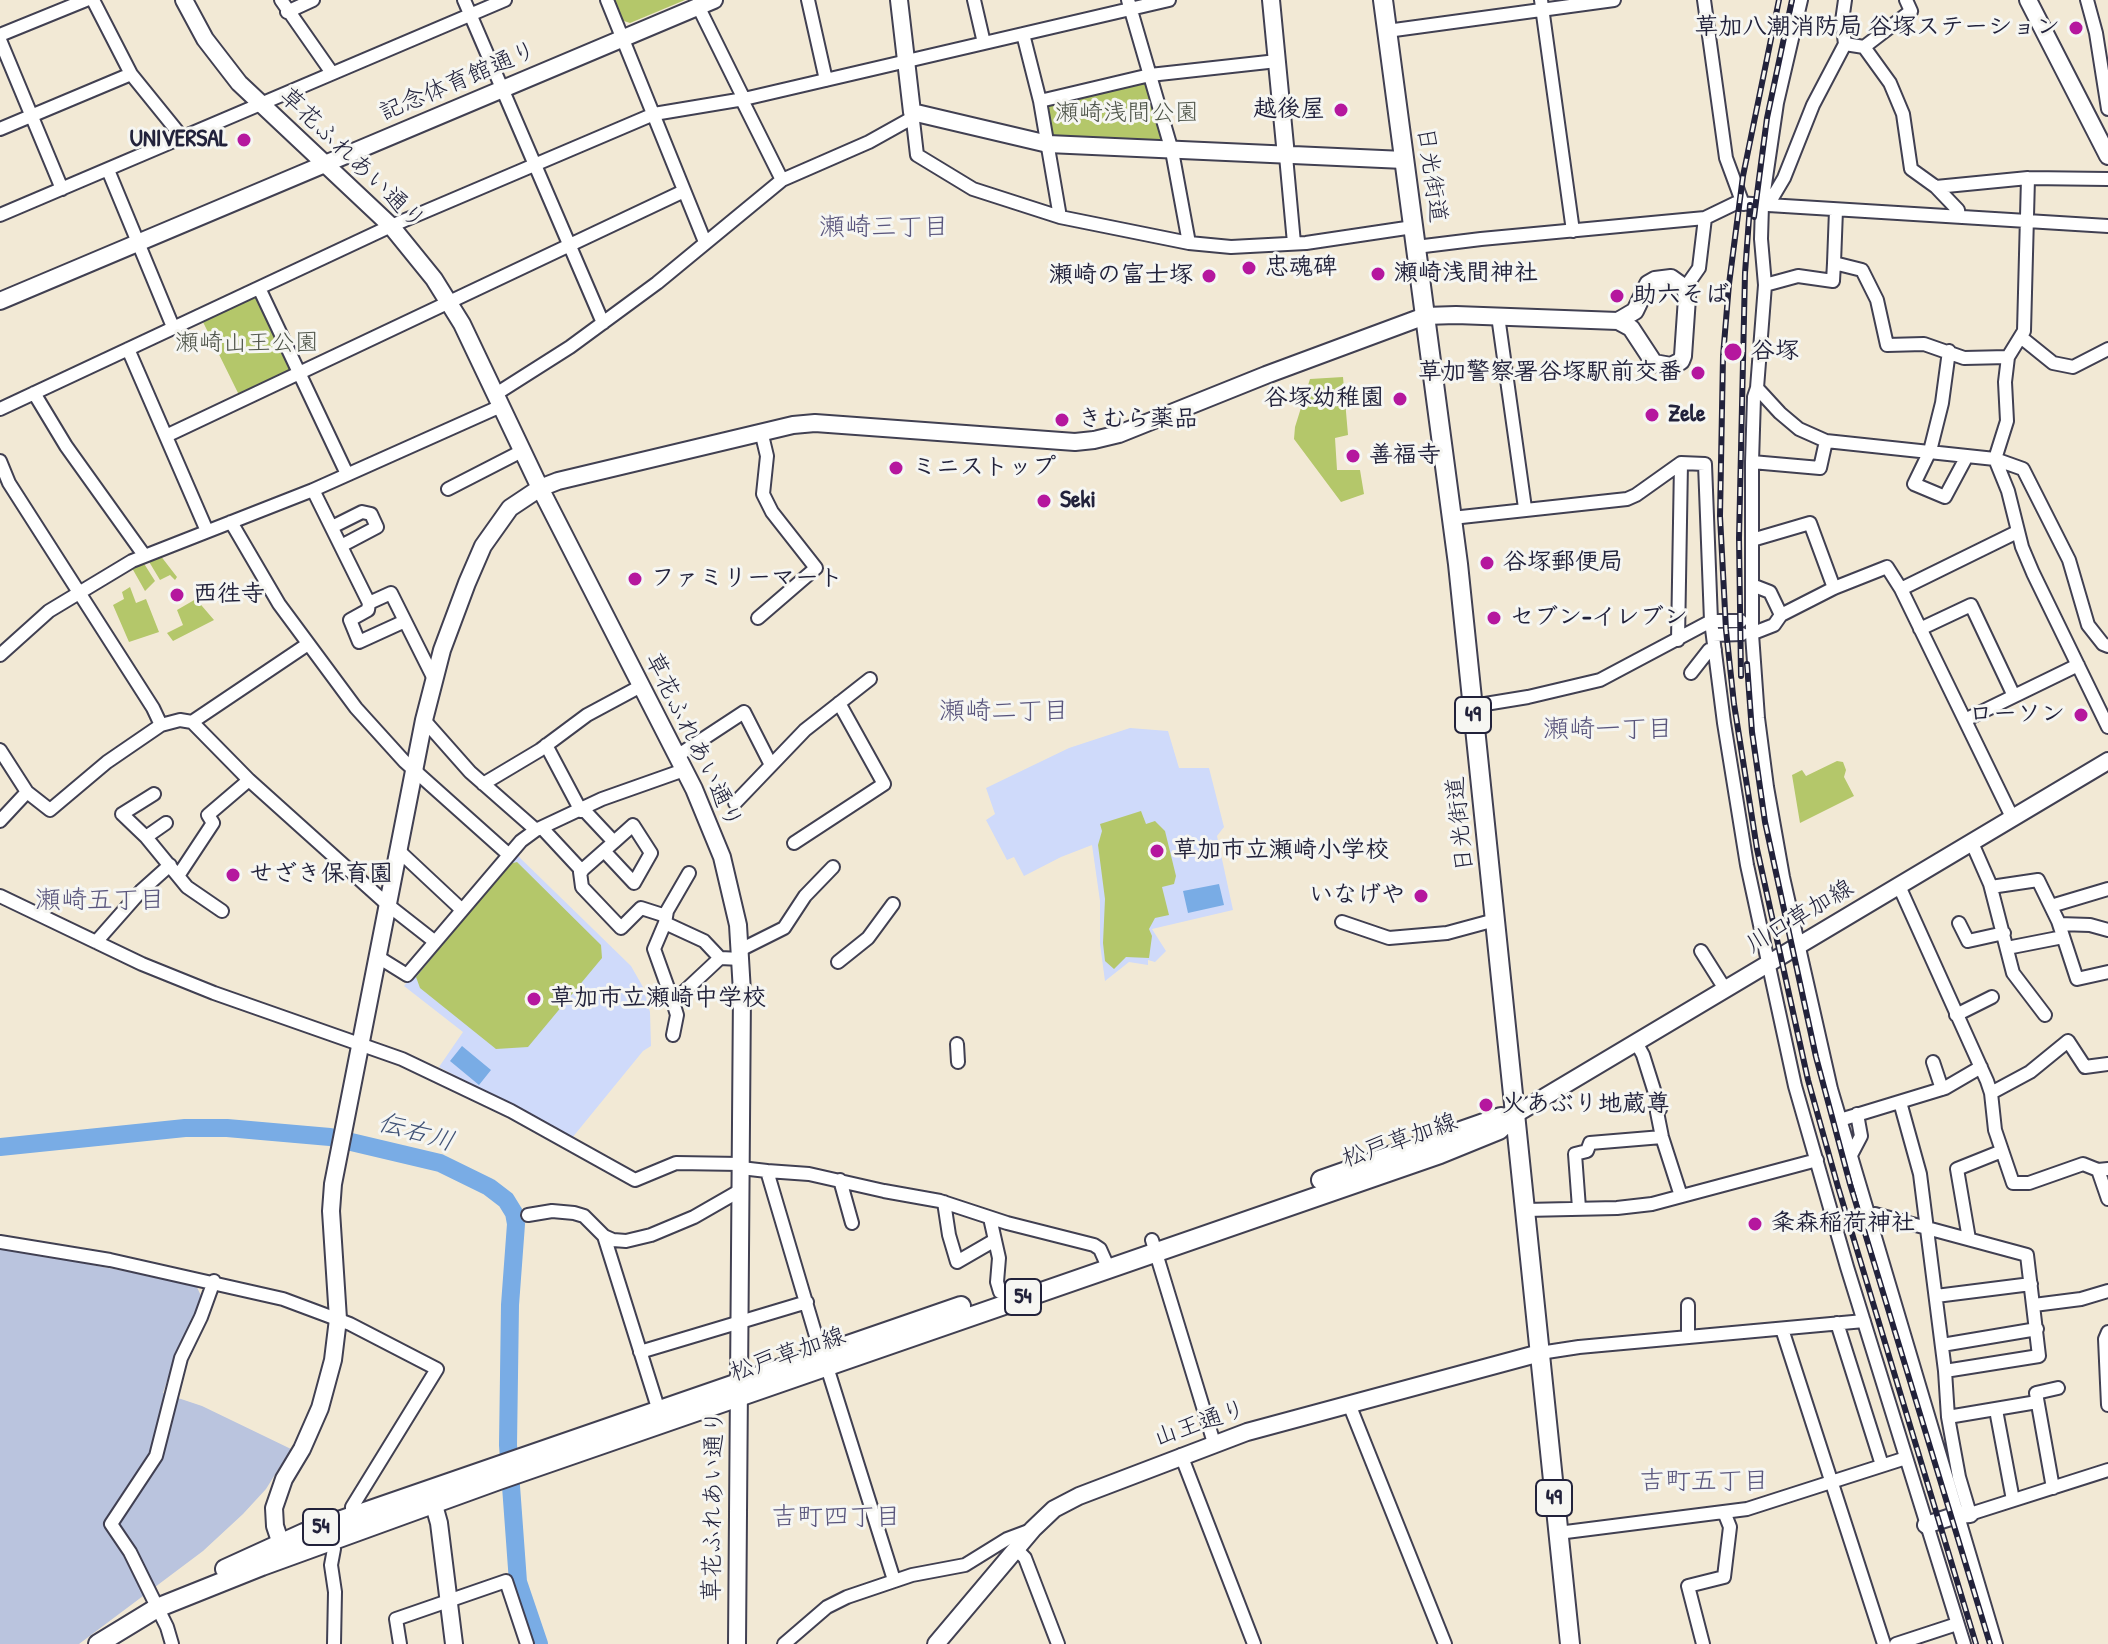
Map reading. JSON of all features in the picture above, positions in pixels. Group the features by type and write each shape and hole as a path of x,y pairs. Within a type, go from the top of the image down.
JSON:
{"main road":[{"name":"日光街道","path":"1383,0 1452,518 1570,1644"},
{"name":"松戸草加線","path":"283,1550 331,1541 432,1497 1154,1245 1498,1117 1516,1114"},
{"name":"松戸草加線","path":"824,1360 1000,1292 1106,1262"},
{"name":"松戸草加線","path":"525,1465 659,1411 739,1390"},
{"name":"松戸草加線","path":"98,1644 195,1583 283,1550 352,1516 432,1497"}],"street":[{"path":"62,189 0,38 86,0"},
{"path":"93,0 131,74 182,137"},
{"name":"草花ふれあい通り","path":"184,0 205,39 224,65 260,104 391,226 419,259 448,302 680,763 722,857 733,898 740,954 737,1644"},
{"path":"313,0 284,6 332,73"},
{"path":"464,0 603,323"},
{"path":"0,215 505,0"},
{"path":"607,0 705,242"},
{"path":"808,0 826,80"},
{"path":"899,0 917,155 973,189 1060,217 1189,243 1231,247 1294,243 1413,227"},
{"path":"974,0 984,43"},
{"path":"0,409 391,226 654,114 743,100 1023,34 1129,4 1169,0"},
{"path":"1271,0 1294,243"},
{"path":"1387,31 1541,5 1614,0"},
{"path":"1704,0 1726,158 1743,204"},
{"path":"1801,0 1777,103 1761,239 1765,285 1754,397 1752,585 1748,627 1767,787 1799,945 1840,1120 1964,1514 1996,1644"},
{"path":"1765,205 1784,178 1813,105 1845,44 1842,21 1845,0"},
{"path":"1864,47 1911,11 1906,0"},
{"path":"2028,0 2108,156"},
{"path":"2087,0 2104,57 2108,110 2093,125"},
{"path":"706,3 743,100 782,180"},
{"name":"記念体育館通り","path":"0,301 706,3"},
{"path":"1129,4 1172,151 1189,243"},
{"path":"1541,5 1573,231"},
{"path":"1023,34 1040,101 1060,217"},
{"path":"1845,44 1864,47 1890,83 1903,114 1911,169 1936,187 1958,210 1959,216"},
{"path":"1040,101 1150,75 1277,61"},
{"path":"0,129 131,74"},
{"path":"2,647 49,611 144,555 313,490 498,400 657,283 782,180 869,142 912,115 1048,144 1404,160"},
{"path":"108,170 173,327"},
{"path":"1936,187 2028,178 2108,179"},
{"path":"2028,178 2024,331 2008,357 2005,382 2007,421 1995,459 2033,573 2108,727"},
{"path":"166,436 684,191"},
{"path":"1416,247 1705,218 1736,203 2108,226"},
{"path":"1765,285 1798,276 1833,281 1836,210"},
{"path":"1685,288 1699,268 1705,218"},
{"path":"1834,263 1862,270 1877,300 1887,345 1924,344 1964,358 2008,357"},
{"path":"283,1550 274,1516 277,1497 320,1408 333,1360 338,1319 331,1211 337,1157 424,720 455,613 483,546 510,508 540,488 603,469 761,431 815,423 1075,442 1094,440 1119,434 1425,316 1618,321 1631,328 1654,363 1671,366 1683,356 1685,288 1671,278 1655,280 1648,284 1635,311 1618,321"},
{"path":"259,288 347,474"},
{"path":"1498,316 1525,508"},
{"path":"2022,338 2053,363 2073,367 2108,349"},
{"path":"128,349 207,531"},
{"path":"1949,351 1942,403 1930,451 1914,484 1945,497 1967,456"},
{"path":"1757,388 1799,429 1826,441 1930,451 2016,464 2028,476 2069,560 2084,615 2093,633 2108,646"},
{"path":"34,393 66,446 144,555"},
{"path":"758,618 816,568 772,512 763,494 767,456 761,431"},
{"path":"1752,462 1820,468 1826,441"},
{"path":"448,489 522,451"},
{"path":"0,461 4,486 153,708 161,725"},
{"path":"1452,518 1627,499 1681,463 1705,464 1712,628 1724,723 1747,865 1795,1086 1964,1644"},
{"path":"1678,640 1681,463"},
{"path":"313,490 369,603 368,610 350,620 359,642 405,621"},
{"path":"332,527 362,512 371,514 377,527 341,546"},
{"path":"231,522 279,604 356,708 415,771 508,854"},
{"path":"1752,540 1810,523 1834,588"},
{"path":"1901,589 2017,532"},
{"path":"1473,706 1600,680 1678,640 1712,628 1774,625 1781,615 1834,588 1887,567 1901,589 2012,817"},
{"path":"1752,585 1770,592 1781,615"},
{"path":"369,603 391,593 434,679"},
{"path":"1920,629 1971,605 2014,696"},
{"path":"2070,647 2093,633"},
{"path":"192,722 308,644"},
{"path":"1691,673 1709,650 1715,650"},
{"path":"1965,720 2078,665"},
{"path":"735,803 805,730 870,679"},
{"path":"483,784 587,715 641,686"},
{"path":"794,843 884,784 839,703"},
{"path":"378,957 407,975 508,854 539,829 680,763 744,712 771,765"},
{"path":"0,750 27,792 50,810 95,771 161,725 180,720 192,722 249,780 388,905 434,941"},
{"path":"424,720 483,784 539,829 582,871 582,887 621,928 641,908 704,941 720,958"},
{"path":"546,745 582,810 609,847 582,871"},
{"name":"川口草加線","path":"1516,1114 2108,761"},
{"path":"178,876 213,823 208,815 249,780"},
{"path":"0,821 27,792"},
{"path":"154,794 122,814 146,837 187,887 222,911"},
{"path":"146,837 166,823"},
{"path":"1972,843 1991,887 2013,973 2045,1015"},
{"path":"399,851 461,909"},
{"path":"96,942 141,891 170,865"},
{"path":"673,1002 720,958 740,954 784,928 805,896 833,867"},
{"path":"673,1035 677,1015 654,949 667,911 689,873"},
{"path":"1991,887 2038,880 2061,931 2077,979 2108,972"},
{"path":"1899,886 1991,1093 1995,1130 2013,1183 2029,1183 2083,1164 2103,1170 2108,1199"},
{"path":"2051,906 2108,889"},
{"path":"0,896 214,993 402,1059 511,1111 635,1180 676,1163 809,1174 944,1202 990,1218 1094,1245 1100,1249 1106,1262"},
{"path":"838,962 868,938 893,904"},
{"path":"1342,922 1389,938 1447,933 1495,920"},
{"path":"1959,923 1968,941 2004,933"},
{"path":"2007,948 2090,925 2108,930"},
{"path":"1701,951 1725,989"},
{"path":"1956,1015 1992,997"},
{"path":"1991,1093 2030,1072 2068,1041 2085,1067 2108,1064"},
{"path":"957,1044 958,1062"},
{"path":"1637,1044 1660,1109 1657,1112 1662,1137 1681,1196"},
{"path":"1933,1062 1942,1089"},
{"path":"1840,1120 1942,1089 1981,1067"},
{"path":"1900,1102 1920,1174 1948,1417 1964,1514"},
{"path":"1850,1157 1861,1136 1857,1114"},
{"path":"1579,1208 1575,1154 1587,1151 1590,1143 1662,1137"},
{"path":"1969,1239 1957,1169 2002,1151"},
{"path":"1525,1210 1629,1207 1817,1160"},
{"path":"767,1171 894,1580"},
{"path":"840,1180 852,1223"},
{"path":"528,1215 552,1211 574,1213 584,1216 604,1236 626,1241 651,1235 694,1217 741,1190"},
{"path":"944,1202 957,1262 995,1240"},
{"path":"1868,1216 1875,1214 2027,1255 2039,1356 1945,1371"},
{"path":"990,1218 999,1258 997,1282 1000,1292"},
{"path":"604,1236 659,1411"},
{"path":"0,1242 214,1281 283,1299 338,1319 437,1369 352,1507 352,1516"},
{"path":"1154,1245 1214,1443"},
{"path":"172,1644 167,1627 130,1552 111,1524 156,1456 181,1358 214,1281"},
{"path":"1936,1296 2031,1284"},
{"path":"2034,1305 2081,1299 2108,1291"},
{"path":"640,1352 807,1302"},
{"path":"1688,1305 1688,1337"},
{"path":"1540,1353 1864,1321"},
{"path":"1837,1323 1882,1465"},
{"path":"1782,1329 1884,1644"},
{"path":"1942,1345 2037,1329"},
{"path":"2108,1332 2105,1339 2108,1405"},
{"name":"山王通り","path":"936,1644 1033,1529 1054,1509 1079,1496 1214,1443 1540,1353"},
{"path":"2053,1488 2037,1402 2038,1390 2058,1388"},
{"path":"1948,1417 2037,1402"},
{"path":"1349,1404 1445,1644"},
{"path":"1996,1410 2013,1500"},
{"path":"1181,1455 1254,1644"},
{"path":"1558,1533 1747,1509 1906,1458"},
{"path":"1926,1525 2108,1470"},
{"path":"432,1497 454,1644"},
{"path":"1703,1644 1688,1586 1724,1577 1730,1527 1724,1512"},
{"path":"784,1644 827,1607 894,1580 965,1565 1007,1539 1033,1529"},
{"path":"331,1541 334,1549 331,1565 335,1592 334,1644"},
{"path":"1016,1549 1025,1558 1058,1644"},
{"path":"400,1644 396,1619 506,1581 527,1644"},
{"path":"1896,1644 1957,1624"}],"shaded area":[{"name":"草加市立瀬崎小学校","path":"1130,728 1168,731 1179,768 1209,768 1224,827 1217,836 1233,910 1152,929 1166,951 1155,962 1148,960 1148,965 1129,962 1105,981 1100,944 1100,901 1092,845 1024,876 1014,857 1007,860 986,820 995,814 986,788 1069,748"},
{"name":"草加市立瀬崎中学校","path":"514,852 631,966 643,987 650,1012 651,1046 643,1051 572,1138 439,1067 463,1032 404,986"},
{"path":"0,1247 196,1285 202,1298 176,1355 163,1393 202,1406 291,1449 266,1489 203,1551 79,1644 0,1644"}],"green space":[{"path":"613,0 685,0 630,23 621,20"},
{"name":"瀬崎浅間公園","path":"1148,82 1165,143 1052,139 1047,104"},
{"name":"瀬崎山王公園","path":"258,297 291,367 290,373 239,395 203,322 207,317"},
{"path":"1343,377 1348,435 1335,438 1337,470 1360,470 1364,494 1341,502 1294,439 1310,379"},
{"path":"160,555 177,577 175,580 170,575 160,580 148,560"},
{"path":"143,562 155,581 145,591 132,568"},
{"path":"130,587 136,603 146,599 159,632 129,642 113,605 124,599 122,592"},
{"path":"196,599 214,620 173,641 167,633 183,625 177,610"},
{"path":"1837,761 1843,762 1846,770 1844,777 1854,796 1800,823 1792,775 1802,770 1806,776"},
{"path":"1141,811 1146,824 1155,821 1165,831 1176,876 1174,884 1162,887 1169,915 1155,918 1149,929 1152,936 1149,958 1126,957 1114,969 1105,961 1103,943 1105,899 1098,845 1102,831 1100,824"},
{"path":"517,862 601,945 602,958 528,1047 496,1049 420,988 416,977 509,864"}],"water":[{"path":"1219,884 1224,905 1188,913 1183,891"},
{"path":"462,1046 491,1070 479,1085 450,1061"}],"waterway":[{"name":"伝右川","path":"0,1147 185,1128 227,1128 330,1137 440,1163 489,1187 506,1200 516,1224 510,1305 508,1445 518,1582 539,1644"}],"railway":[{"path":"1779,0 1743,176 1723,356 1720,516 1726,630 1734,704 1757,849 1808,1080 1976,1644"},
{"path":"1754,217 1767,118 1792,0"},
{"path":"1741,676 1739,538 1745,273 1750,205"},
{"path":"1747,664 1752,732 1765,822 1816,1057 1850,1184 1990,1644"}],"place":[{"name":"草加八潮消防局 谷塚ステーション","path":"2076,28"},
{"name":"越後屋","path":"1341,110"},
{"name":"UNIVERSAL","path":"244,140"},
{"name":"忠魂碑","path":"1249,268"},
{"name":"瀬崎浅間神社","path":"1378,274"},
{"name":"瀬崎の富士塚","path":"1209,276"},
{"name":"助六そば","path":"1617,296"},
{"name":"谷塚","path":"1733,352"},
{"name":"草加警察署谷塚駅前交番","path":"1698,373"},
{"name":"谷塚幼稚園","path":"1400,399"},
{"name":"Zele","path":"1652,415"},
{"name":"きむら薬品","path":"1062,420"},
{"name":"善福寺","path":"1353,456"},
{"name":"ミニストップ","path":"896,468"},
{"name":"Seki","path":"1044,501"},
{"name":"谷塚郵便局","path":"1487,563"},
{"name":"ファミリーマート","path":"635,579"},
{"name":"西徃寺","path":"177,595"},
{"name":"セブン-イレブン","path":"1494,618"},
{"name":"ローソン","path":"2081,715"},
{"name":"草加市立瀬崎小学校","path":"1157,851"},
{"name":"せざき保育園","path":"233,875"},
{"name":"いなげや","path":"1421,896"},
{"name":"草加市立瀬崎中学校","path":"534,999"},
{"name":"火あぶり地蔵尊","path":"1486,1105"},
{"name":"粂森稲荷神社","path":"1755,1224"}],"district":[{"name":"瀬崎三丁目","path":"884,228"},
{"name":"瀬崎二丁目","path":"1004,712"},
{"name":"瀬崎一丁目","path":"1608,730"},
{"name":"瀬崎五丁目","path":"100,901"},
{"name":"吉町五丁目","path":"1704,1482"},
{"name":"吉町四丁目","path":"836,1518"}]}
